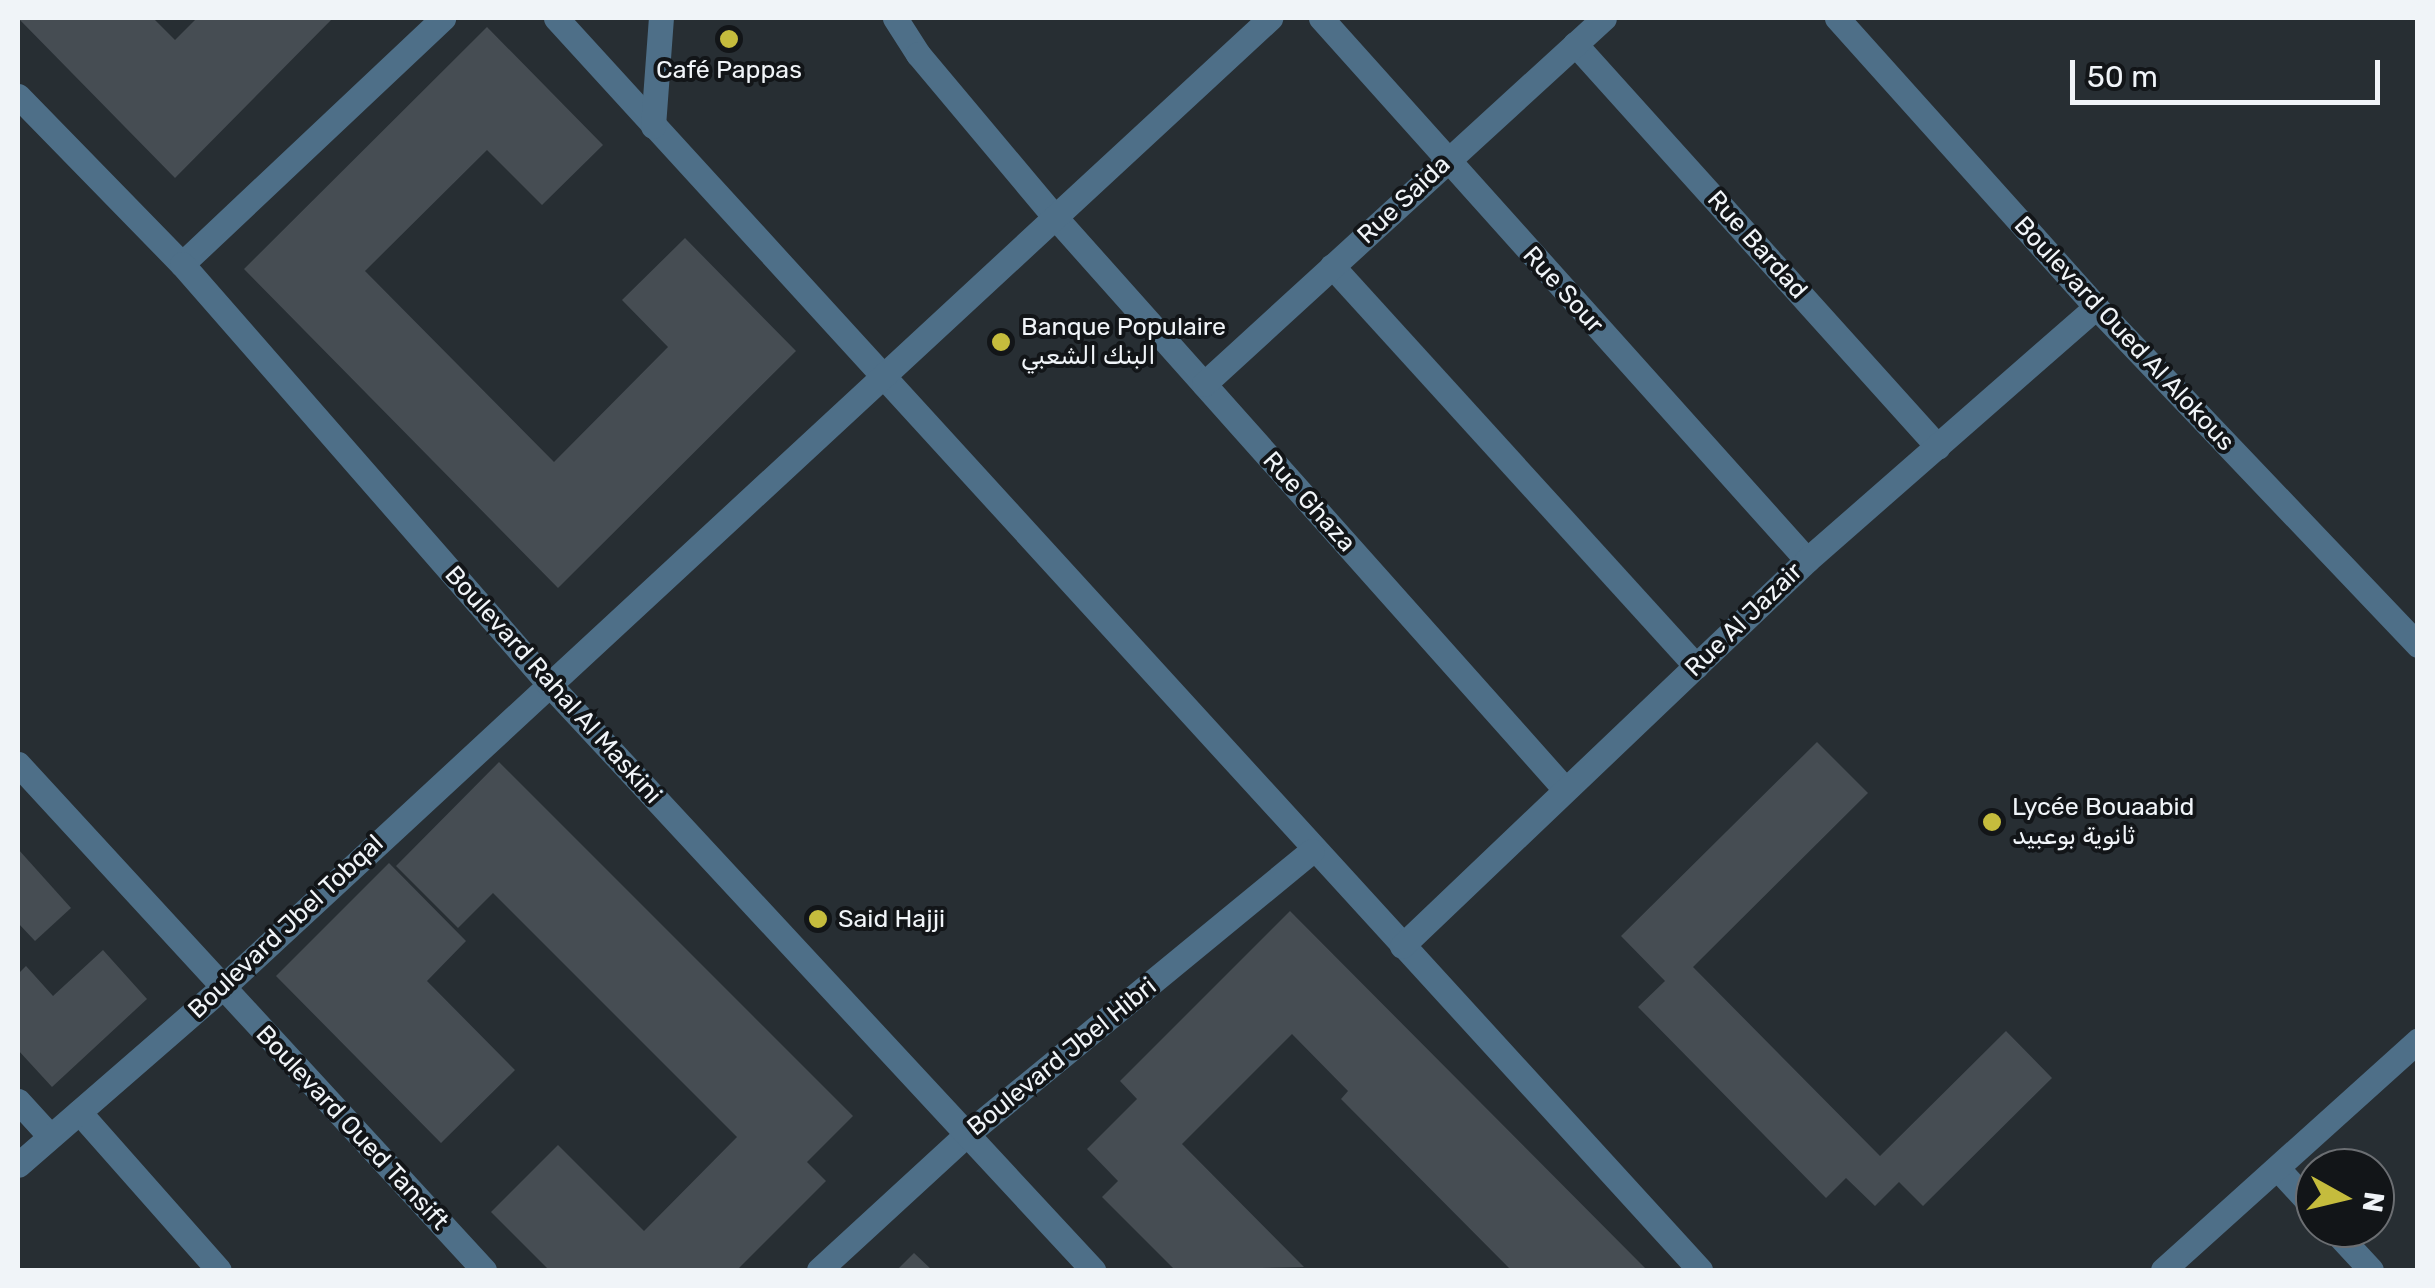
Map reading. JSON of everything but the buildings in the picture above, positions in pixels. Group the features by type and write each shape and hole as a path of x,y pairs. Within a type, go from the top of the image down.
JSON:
{"street":[{"path":"182,264 442,18"},
{"path":"556,18 1312,851 1700,1270"},
{"path":"653,126 661,18"},
{"name":"Rue Ghaza","path":"895,18 918,54 1055,217 1563,788"},
{"name":"Boulevard Jbel Tobqal","path":"18,1165 223,987 1270,18"},
{"name":"Rue Sour","path":"1321,18 1807,560"},
{"name":"Rue Saida","path":"1204,384 1604,18"},
{"name":"Boulevard Oued Al Alokous","path":"1837,18 2096,307 2418,645"},
{"name":"Rue Bardad","path":"1575,44 1938,447"},
{"name":"Boulevard Rahal Al Maskini","path":"18,96 182,264 549,684 1093,1270"},
{"path":"1332,266 1696,666"},
{"name":"Rue Al Jazair","path":"1402,946 1563,788 1807,560 2096,307"},
{"name":"Boulevard Oued Tansift","path":"18,764 484,1270"},
{"name":"Boulevard Jbel Hibri","path":"819,1270 967,1134 1312,851"},
{"path":"2163,1270 2279,1170 2418,1040"},
{"path":"18,1100 49,1136"},
{"path":"78,1112 218,1270"},
{"path":"2279,1170 2295,1188"},
{"path":"2351,1248 2371,1270"}],"place":[{"name":"Café Pappas","path":"729,39"},
{"name":"Banque Populaire البنك الشعبي","path":"1001,342"},
{"name":"Lycée Bouaabid ثانوية بوعبيد","path":"1992,822"},
{"name":"Said Hajji","path":"818,919"}]}
